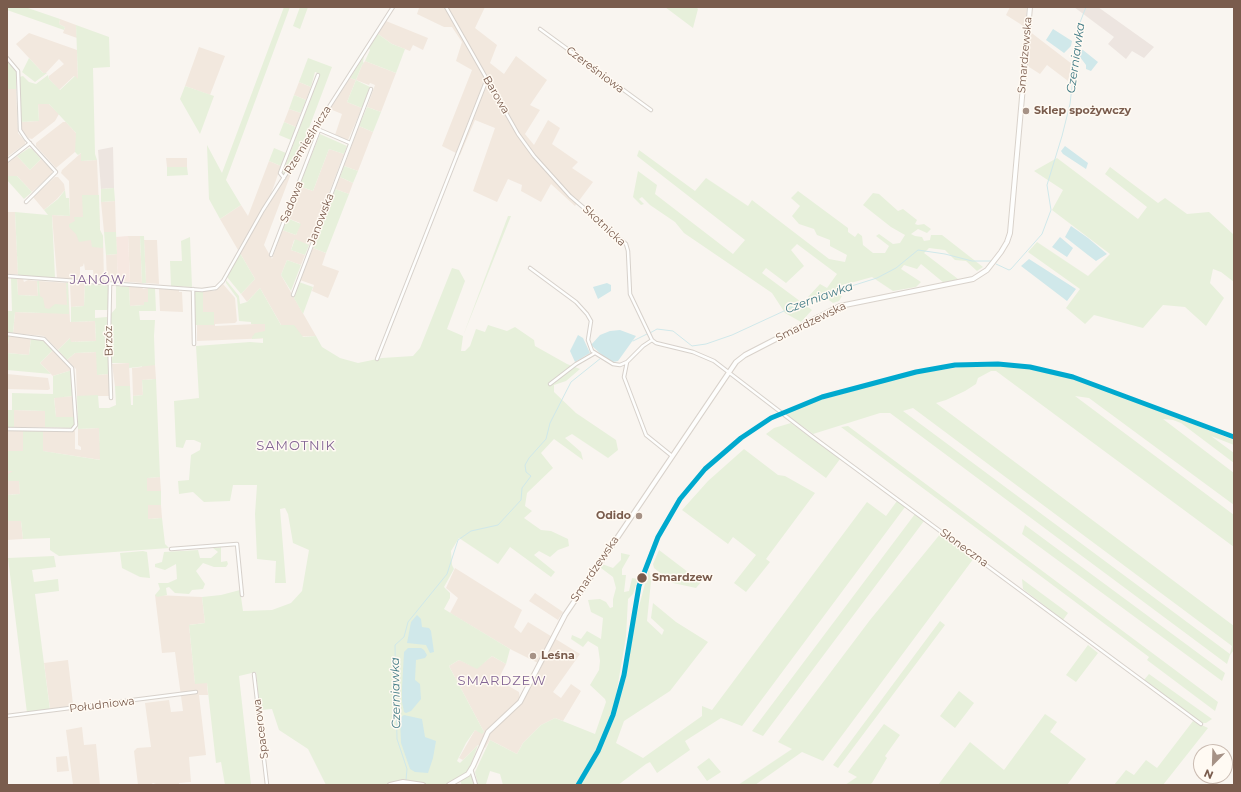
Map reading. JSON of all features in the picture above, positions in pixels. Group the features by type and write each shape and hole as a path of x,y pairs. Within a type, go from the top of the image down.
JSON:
{"street":[{"name":"Rzemieślnicza","path":"7,276 210,290 216,288 227,275 284,178 393,7"},
{"name":"Barowa","path":"446,7 518,134 554,177"},
{"name":"Smardzewska","path":"468,774 488,732 517,706 565,615 736,362 745,355 840,306 969,281 978,277 987,270 1001,252 1009,237 1030,7"},
{"name":"Czereśniowa","path":"540,28 651,110"},
{"path":"7,58 18,71 20,130 56,172 26,202"},
{"path":"284,178 280,173 318,75"},
{"path":"377,359 486,79"},
{"name":"Janowska","path":"293,295 371,89"},
{"path":"315,128 350,143"},
{"name":"Sadowa","path":"271,255 319,130"},
{"path":"7,160 30,143"},
{"name":"Skotnicka","path":"554,177 570,196 626,244 628,248 630,294 652,340"},
{"path":"530,268 571,298 587,314 591,321 589,344 591,350 613,364 620,365 627,362 643,346 652,340 656,343 678,347 702,355 714,361 728,373"},
{"name":"Brzóz","path":"110,284 109,335 111,398"},
{"path":"193,289 194,344"},
{"path":"7,334 44,339 72,368 76,425 72,430 7,429"},
{"path":"550,384 576,364 595,353"},
{"path":"627,362 624,377 646,435 672,456"},
{"name":"Słoneczna","path":"728,373 1201,724"},
{"path":"171,548 180,549 237,544 242,595"},
{"name":"Spacerowa","path":"254,674 267,785"},
{"name":"Południowa","path":"7,716 196,692"},
{"path":"471,769 476,785"},
{"path":"449,785 468,774 474,779"},
{"path":"390,785 403,782 423,785"}],"shaded area":[{"path":"416,7 485,7 475,28 497,45 490,63 504,74 516,56 547,80 530,105 540,110 525,134 534,145 548,120 560,128 552,144 578,162 572,168 593,182 575,206 551,184 541,202 521,191 522,185 508,179 497,202 473,191 495,128 475,120 460,155 442,146 472,70 456,61 462,42 452,27 444,27 417,14 419,8"},
{"path":"1010,7 1027,7 1025,27 1006,15"},
{"path":"1074,7 1098,7 1154,47 1144,58 1132,51 1126,59 1108,44 1114,37"},
{"path":"60,19 76,25 77,38 63,33 65,27 59,24"},
{"path":"386,21 428,38 423,50 413,45 410,51 392,44 378,34"},
{"path":"1029,31 1072,64 1068,81 1047,65 1040,74 1026,65"},
{"path":"29,33 77,50 78,80 74,76 59,90 49,79 49,76 64,64 59,59 46,73 43,73 16,44"},
{"path":"199,47 225,56 210,95 185,86"},
{"path":"365,61 396,73 381,112 367,107 375,85 370,83 369,85 356,80"},
{"path":"350,78 356,80 347,102 362,108 348,140 335,135 342,114 330,109"},
{"path":"299,82 311,87 306,100 294,95"},
{"path":"7,89 16,89 18,133 25,141 25,144 7,157"},
{"path":"38,104 49,104 59,114 55,121 32,139 28,138 22,131 21,122 39,121"},
{"path":"289,109 301,113 296,127 284,122"},
{"path":"63,122 66,122 76,133 76,149 75,152 56,168 36,146 36,143"},
{"path":"359,126 373,132 358,171 344,166"},
{"path":"113,147 114,188 101,189 98,150"},
{"path":"329,149 344,154 309,245 294,240 291,250 305,255 301,265 287,260 281,275 316,336 288,337 260,288 247,302 241,294 255,279 240,253 295,163 264,245 272,259 282,230 296,235 300,223 287,218 299,186 313,191"},
{"path":"81,153 81,161 97,160 100,230 103,236 104,282 94,281 93,270 85,270 84,263 83,266 80,267 80,280 57,278 52,215 70,216 69,181 61,173 62,170"},
{"path":"17,156 30,170 41,159 52,170 52,174 32,192 17,176 7,176 7,164"},
{"path":"166,158 187,158 187,167 167,167"},
{"path":"269,161 281,166 270,197 238,250 220,219 241,205 248,216"},
{"path":"55,177 58,177 64,184 65,190 44,210 33,197"},
{"path":"340,177 353,183 349,194 335,189"},
{"path":"115,201 116,232 104,232 101,202"},
{"path":"7,212 15,212 18,274 7,274"},
{"path":"128,236 140,236 142,283 130,282"},
{"path":"128,236 130,282 118,281 116,237"},
{"path":"144,240 157,240 159,284 146,283"},
{"path":"313,248 326,253 322,265 339,271 328,298 312,291 314,285 300,280"},
{"path":"117,254 118,281 107,281 106,255"},
{"path":"17,279 23,279 24,282 28,280 37,281 38,296 18,295"},
{"path":"39,281 68,283 70,322 95,321 96,341 70,342 70,338 58,350 44,336 13,333 15,312 40,313"},
{"path":"70,284 85,284 84,306 71,307"},
{"path":"223,284 235,298 237,321 235,323 215,324 215,326 275,323 272,338 197,341 197,325 214,324 203,313 203,291 214,291"},
{"path":"129,287 142,287 143,289 148,288 148,302 144,305 130,306"},
{"path":"159,289 179,290 179,292 182,292 183,312 160,311"},
{"path":"9,336 31,338 29,355 7,353"},
{"path":"53,350 72,370 53,376 40,363"},
{"path":"97,352 97,375 109,374 110,396 77,396 76,369 67,360 75,353"},
{"path":"129,363 130,386 115,386 112,364"},
{"path":"142,365 155,365 156,379 142,380 143,395 133,396 132,368 142,367"},
{"path":"7,374 48,378 50,389 7,389"},
{"path":"73,396 74,417 56,417 54,397"},
{"path":"14,410 46,411 45,427 14,427"},
{"path":"99,428 101,460 42,451 43,431 75,431 75,449 81,450 81,447 78,445 78,429"},
{"path":"7,430 23,431 23,451 7,451"},
{"path":"7,471 19,471 20,494 7,495"},
{"path":"160,477 161,491 147,491 146,478"},
{"path":"148,505 161,505 162,518 148,519"},
{"path":"7,521 21,521 23,539 7,540"},
{"path":"455,568 522,610 514,627 521,633 528,622 580,654 553,692 561,698 571,684 581,691 563,721 555,718 541,725 523,743 517,754 490,740 485,748 478,745 463,760 459,758 475,730 484,732 449,666 459,660 477,668 492,656 506,664 498,680 519,692 520,699 523,701 542,665 510,649 450,613 458,598 446,588"},
{"path":"535,593 563,612 558,620 529,601"},
{"path":"155,595 202,597 205,623 189,625 195,683 207,682 208,695 199,695 206,755 189,757 191,782 179,783 179,785 159,785 153,783 150,785 138,785 134,751 137,748 151,747 145,703 169,700 171,712 183,711 175,652 162,653"},
{"path":"68,660 73,704 71,706 50,709 44,663"},
{"path":"82,727 84,745 96,744 100,785 73,785 66,730"},
{"path":"67,756 69,771 57,772 56,757"}],"green space":[{"path":"7,7 25,7 60,19 59,24 65,27 64,30 7,10"},
{"path":"284,7 290,7 226,180 241,205 220,219 209,199 207,145 222,173"},
{"path":"300,7 308,7 300,29 293,26"},
{"path":"665,7 696,7 698,9 693,28"},
{"path":"76,25 109,37 110,67 93,68 95,154 97,160 81,161 81,153 78,155 75,152 76,133 49,104 38,104 39,121 21,122 19,77 23,76 29,82 36,84 48,75 49,79 60,90 75,76 78,79"},
{"path":"378,34 392,44 405,49 396,73 365,61 370,50 369,48"},
{"path":"364,56 364,63 356,80 350,78"},
{"path":"29,58 43,73 47,73 35,82 22,72"},
{"path":"308,58 332,67 301,149 283,175 282,174 320,74 315,72 311,87 299,82"},
{"path":"7,59 16,69 16,89 7,89"},
{"path":"356,80 370,87 362,108 347,102"},
{"path":"185,86 214,96 200,134 180,99"},
{"path":"294,95 306,100 301,113 289,109"},
{"path":"367,107 381,112 373,132 359,126"},
{"path":"284,122 296,127 291,140 279,135"},
{"path":"320,134 347,146 344,154 329,149 313,191 299,186"},
{"path":"29,148 32,149 41,159 30,170 17,156"},
{"path":"274,148 286,153 281,166 269,161"},
{"path":"639,150 695,191 706,178 748,206 752,200 829,259 845,262 847,255 830,246 830,240 817,235 814,229 799,224 792,216 800,206 791,198 798,191 848,228 848,232 855,237 858,233 862,236 863,245 873,253 885,253 889,246 876,236 879,234 893,244 900,243 905,235 891,227 863,205 873,193 879,194 898,211 903,209 917,220 915,224 924,224 931,229 927,233 918,229 911,234 922,237 924,241 930,240 931,235 942,235 983,267 977,271 966,261 955,260 945,250 929,248 924,253 958,279 944,283 921,264 917,269 904,265 901,269 921,282 916,287 893,291 872,277 840,286 838,293 842,296 839,301 833,303 826,298 813,299 808,297 820,284 827,288 837,274 797,244 791,250 804,266 786,283 766,268 762,273 812,310 801,322 785,313 772,293 684,233 675,222 650,205 642,197 639,199 644,204 641,205 633,197 638,171 657,185 655,194 733,254 745,240 637,156"},
{"path":"1057,158 1138,219 1147,207 1105,174 1110,167 1158,203 1165,198 1187,214 1209,212 1234,235 1234,282 1221,272 1213,269 1210,283 1224,298 1206,326 1185,307 1163,305 1143,328 1094,315 1085,324 1066,308 1080,289 1028,252 1037,242 1088,276 1110,254 1052,210 1063,190 1034,171"},
{"path":"344,166 358,171 353,183 340,177"},
{"path":"167,167 187,167 188,175 167,176"},
{"path":"7,176 17,176 32,192 24,199 7,180"},
{"path":"114,188 115,201 101,202 101,189"},
{"path":"335,189 349,194 326,253 313,248"},
{"path":"65,190 66,198 69,198 70,216 52,215 55,278 18,276 15,212 48,215 44,210 58,199"},
{"path":"82,195 99,195 100,230 103,236 103,248 92,247 91,240 79,242 76,234 69,227 69,224 75,221 74,217 83,217"},
{"path":"508,216 511,216 463,336"},
{"path":"287,218 301,224 296,235 282,230"},
{"path":"104,232 116,232 117,254 106,255"},
{"path":"140,236 144,236 146,283 142,283"},
{"path":"190,237 192,287 171,286 170,261 182,261 181,241"},
{"path":"295,239 309,245 305,255 291,250"},
{"path":"240,253 255,279 241,294 227,277"},
{"path":"287,260 301,265 291,291 281,275"},
{"path":"452,268 459,270 465,281 447,329 463,336 461,351 465,351 470,346 476,329 485,332 488,325 507,331 515,327 534,340 535,346 567,364 580,369 566,381 554,385 554,392 576,413 616,440 618,450 608,458 572,434 565,438 581,452 583,460 554,439 541,453 553,468 527,493 525,506 532,511 524,518 541,530 551,531 568,539 569,546 558,550 550,557 539,551 534,555 555,572 551,577 510,547 498,564 459,538 451,551 452,565 454,569 444,587 450,593 450,598 444,609 510,649 506,664 492,656 477,669 459,660 449,666 484,732 482,734 475,730 466,743 457,761 460,763 478,745 468,773 474,779 476,785 462,785 459,779 448,785 326,785 308,749 279,730 272,709 260,710 256,672 239,676 251,785 225,785 221,762 216,763 207,683 195,684 189,625 205,623 202,597 221,595 240,590 243,611 272,610 291,603 302,591 309,550 293,543 288,514 285,508 280,509 286,583 275,583 276,561 257,559 255,514 257,485 233,485 230,501 204,502 193,492 179,494 178,481 189,480 191,455 200,450 201,443 194,440 186,440 183,448 176,447 174,401 199,398 196,346 250,342 263,343 263,338 252,339 252,337 255,333 265,331 265,324 251,324 251,322 239,321 237,298 226,283 226,280 239,296 240,304 247,302 260,288 281,325 294,325 303,337 316,336 322,347 340,358 358,363 382,358 413,356 420,348"},
{"path":"11,278 17,279 18,295 38,296 37,281 39,281 40,296 43,298 45,308 49,309 55,304 67,305 66,283 68,283 69,314 15,312 13,333 7,332 7,311 12,311"},
{"path":"299,282 313,287 303,314 294,298"},
{"path":"85,284 109,286 109,306 107,310 95,310 95,318 107,317 109,374 97,375 96,352 75,353 67,360 58,350 70,338 71,342 96,341 95,321 71,322 71,307 84,306"},
{"path":"116,286 129,287 130,306 144,305 144,302 148,302 148,288 155,288 156,311 139,311 140,320 155,320 155,365 129,368 129,363 112,363 110,315 116,308"},
{"path":"195,291 203,291 203,312 214,312 214,325 195,325"},
{"path":"7,336 9,336 7,353"},
{"path":"31,338 42,339 53,350 40,363 51,374 7,370 7,353 29,355"},
{"path":"968,366 1007,366 1049,372 1078,380 1234,440 1234,445 1211,436 1234,453 1234,463 1181,423 1163,419 1234,473 1234,505 1089,398 1075,396 1234,515 1234,547 996,371 991,371 978,378 976,384 965,391 936,403 1234,626 1234,650 1230,655 1227,664 890,413 880,413 813,434 784,413 810,403 914,374","holes":["913,408 1232,646 1230,654 903,411"]},
{"path":"72,370 73,396 54,398 56,417 74,417 73,428 45,427 45,411 14,410 14,427 7,427 7,410 12,410 12,393 53,394 53,376"},
{"path":"156,379 160,477 147,478 147,491 161,491 161,505 148,505 148,519 162,518 165,544 169,548 59,556 50,550 50,538 23,539 21,521 7,521 7,495 20,494 19,481 7,481 7,475 13,471 7,471 7,451 23,451 23,431 43,431 43,451 100,460 99,428 78,429 77,396 98,395 99,408 109,408 116,405 115,386 130,386 131,405 133,405 133,396 143,395 142,380"},
{"path":"791,423 840,459 826,478 766,434 774,428"},
{"path":"848,426 1218,702 1215,711 1147,660 1149,657 841,427"},
{"path":"744,449 778,475 785,476 815,493 766,559 770,562 746,592 734,583 756,555 733,537 728,544 682,510 708,481"},
{"path":"897,501 905,507 742,726 721,718 685,741 690,750 657,773 650,762 618,785 580,785 593,764 615,717 626,677 635,621 649,569 651,581 647,621 662,635 664,630 651,618 653,603 676,622 708,642 670,691 624,721 616,743 643,758 702,716 702,706 712,710 867,502 886,516"},
{"path":"915,514 924,521 763,736 752,731"},
{"path":"1025,525 1225,673 1222,681 1022,534"},
{"path":"941,533 974,558 823,761 802,752 755,785 738,785 792,749 778,742 870,620"},
{"path":"221,547 221,562 227,561 228,564 226,567 214,567 203,563 196,571 205,584 203,589 192,590 189,594 175,593 169,587 166,588 167,595 157,597 155,595 160,589 158,583 168,583 177,579 176,564 165,570 155,567 155,564 162,562 164,552 198,550 200,558 211,558 218,552 213,548"},
{"path":"659,550 701,582 696,588 673,583 654,568 653,564"},
{"path":"147,552 150,578 140,577 122,568 120,553"},
{"path":"621,553 630,555 622,569 622,575 626,575 624,592 629,591 632,578 638,579 633,594 628,599 626,637 614,707 603,737 590,762 575,785 503,785 500,774 490,771 486,784 478,785 475,772 490,740 517,754 523,743 541,725 555,718 595,734 606,702 605,699 590,685 599,670 600,661 598,647 588,641 583,647 571,639 572,635 581,639 587,631 601,639 603,618 591,612 588,600 600,599 606,602 610,608 613,607 613,599 616,588 613,577 601,568 602,564 613,568 621,560"},
{"path":"54,556 56,567 32,570 34,582 58,579 59,591 35,594 50,710 27,713 8,558"},
{"path":"1022,579 1068,613 1063,620 1023,589"},
{"path":"940,621 945,625 838,768 833,765"},
{"path":"1088,645 1098,653 1076,682 1066,675"},
{"path":"1149,674 1212,719 1206,723 1202,723 1144,680"},
{"path":"959,691 974,703 955,728 940,716"},
{"path":"1045,714 1057,722 1050,732 1086,759 1067,785 938,785 970,742 1004,770"},
{"path":"1193,721 1208,728 1195,744 1193,744 1193,747 1163,785 1114,785 1126,770 1134,775 1146,760 1157,768"},
{"path":"884,724 900,735 885,756 887,758 872,783 869,785 845,785 857,777 848,772"},
{"path":"709,758 721,772 707,781 697,767"}],"water":[{"path":"1053,29 1072,41 1071,46 1064,53 1046,40"},
{"path":"1078,49 1083,50 1098,62 1091,71 1086,69 1086,65 1077,53"},
{"path":"1065,146 1088,163 1086,169 1063,154 1061,151"},
{"path":"1071,226 1107,254 1096,261 1088,255 1065,237"},
{"path":"1060,237 1073,248 1067,257 1052,247"},
{"path":"1029,259 1076,289 1067,301 1021,266"},
{"path":"607,283 611,285 611,291 598,299 593,287"},
{"path":"620,330 636,336 618,361 613,362 603,356 591,345 600,335 610,331"},
{"path":"578,335 583,338 590,353 575,362 570,351"},
{"path":"417,615 421,619 422,627 429,628 431,631 434,652 430,653 426,645 407,643 411,622"},
{"path":"408,648 421,648 427,655 425,658 416,660 415,680 420,684 421,699 411,711 406,713 404,712 402,702 402,688 404,652"},
{"path":"404,715 422,719 425,737 436,741 433,758 428,773 415,772 410,769 401,743 400,718"}],"waterway":[{"name":"Czerniawka","path":"996,264 1009,270 1011,269 1042,234 1051,210 1047,185 1070,104 1079,25 1086,7"},
{"name":"Czerniawka","path":"650,333 657,329 673,331 692,346 706,344 732,335 810,299 877,278 896,268 918,250 945,254 972,261 991,261"},
{"path":"633,341 647,334"},
{"name":"Czerniawka","path":"406,780 407,769 397,739 395,645 404,637 408,622 447,574 458,540 471,531 498,525 521,500 522,488 531,476 526,472 525,465 529,458 546,439 550,423 571,382 601,358"}],"transit line":[{"path":"578,785 598,751 613,715 624,675 639,586 658,537 680,499 705,469 741,438 771,418 822,397 916,372 955,365 998,364 1030,367 1073,377 1234,437"}],"place":[{"name":"Sklep spożywczy","path":"1026,111"},
{"name":"Odido","path":"639,516"},
{"name":"Smardzew","path":"642,578"},
{"name":"Leśna","path":"533,656"}],"district":[{"name":"JANÓW","path":"98,280"},
{"name":"SAMOTNIK","path":"296,446"},
{"name":"SMARDZEW","path":"502,681"}]}
